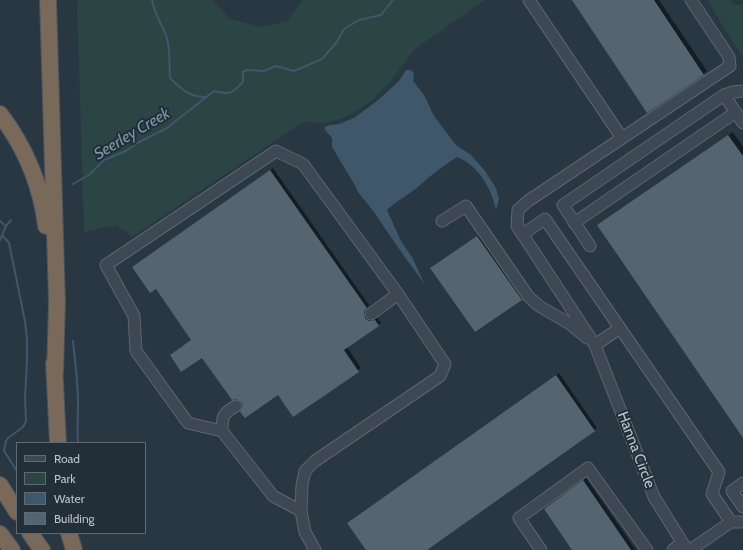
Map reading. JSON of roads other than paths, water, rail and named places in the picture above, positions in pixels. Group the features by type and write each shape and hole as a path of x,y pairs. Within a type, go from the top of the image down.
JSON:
{"highway":[{"path":"48,0 57,302 55,373"},
{"path":"0,114 16,136 28,160 38,184 44,211 47,238 58,442"},
{"path":"0,485 16,510"},
{"path":"0,534 12,550"},
{"path":"31,534 42,550"},
{"path":"69,534 74,550"}],"street":[{"path":"529,0 622,138"},
{"name":"Hanna Circle","path":"683,548 654,497 596,345 517,226 518,210 528,200 730,66 730,57 691,0"},
{"path":"590,246 562,205 724,96 733,92 743,91"},
{"path":"724,96 743,123"},
{"path":"574,222 736,112"},
{"path":"222,431 188,423 136,351 134,316 106,265 276,151 302,164 398,294 442,357 445,364 440,376 315,461 305,471 302,485 301,511 304,528 315,550"},
{"path":"442,221 466,206 528,296 538,306 570,324 596,345 620,328"},
{"path":"523,234 545,219 719,472 712,494 731,522"},
{"path":"371,314 398,294"},
{"path":"236,406 227,411 222,419 222,431 273,496 301,511"},
{"path":"541,550 518,518 588,468 647,550"},
{"path":"743,483 732,491 743,507"},
{"path":"683,548 731,522 743,522"}],"water":[{"path":"406,70 411,70 414,73 413,81 424,95 434,116 456,145 471,155 485,171 496,188 499,199 496,210 491,194 478,172 465,161 457,157 387,210 401,241 413,259 425,285 374,212 358,192 332,147 332,138 325,130 325,127 339,124 354,118 377,101 399,81"}],"waterway":[{"path":"152,0 156,14 168,40 170,78 186,92 195,96 206,97"},
{"name":"Seerley Creek","path":"73,184 89,175 104,160 126,151 139,142 167,128 214,91 223,93 233,91 243,82 243,72 247,70 264,71 276,66 294,71 322,59 337,42 344,29 359,20 381,15 393,0"},
{"name":"Seerley Creek","path":"0,240 6,226 11,220"},
{"name":"Seerley Creek","path":"0,221 6,226"},
{"path":"2,235 9,243 25,321 27,339 25,399 26,421 23,427 8,438 4,451 16,469"},
{"path":"73,341 78,387 78,442"}]}
